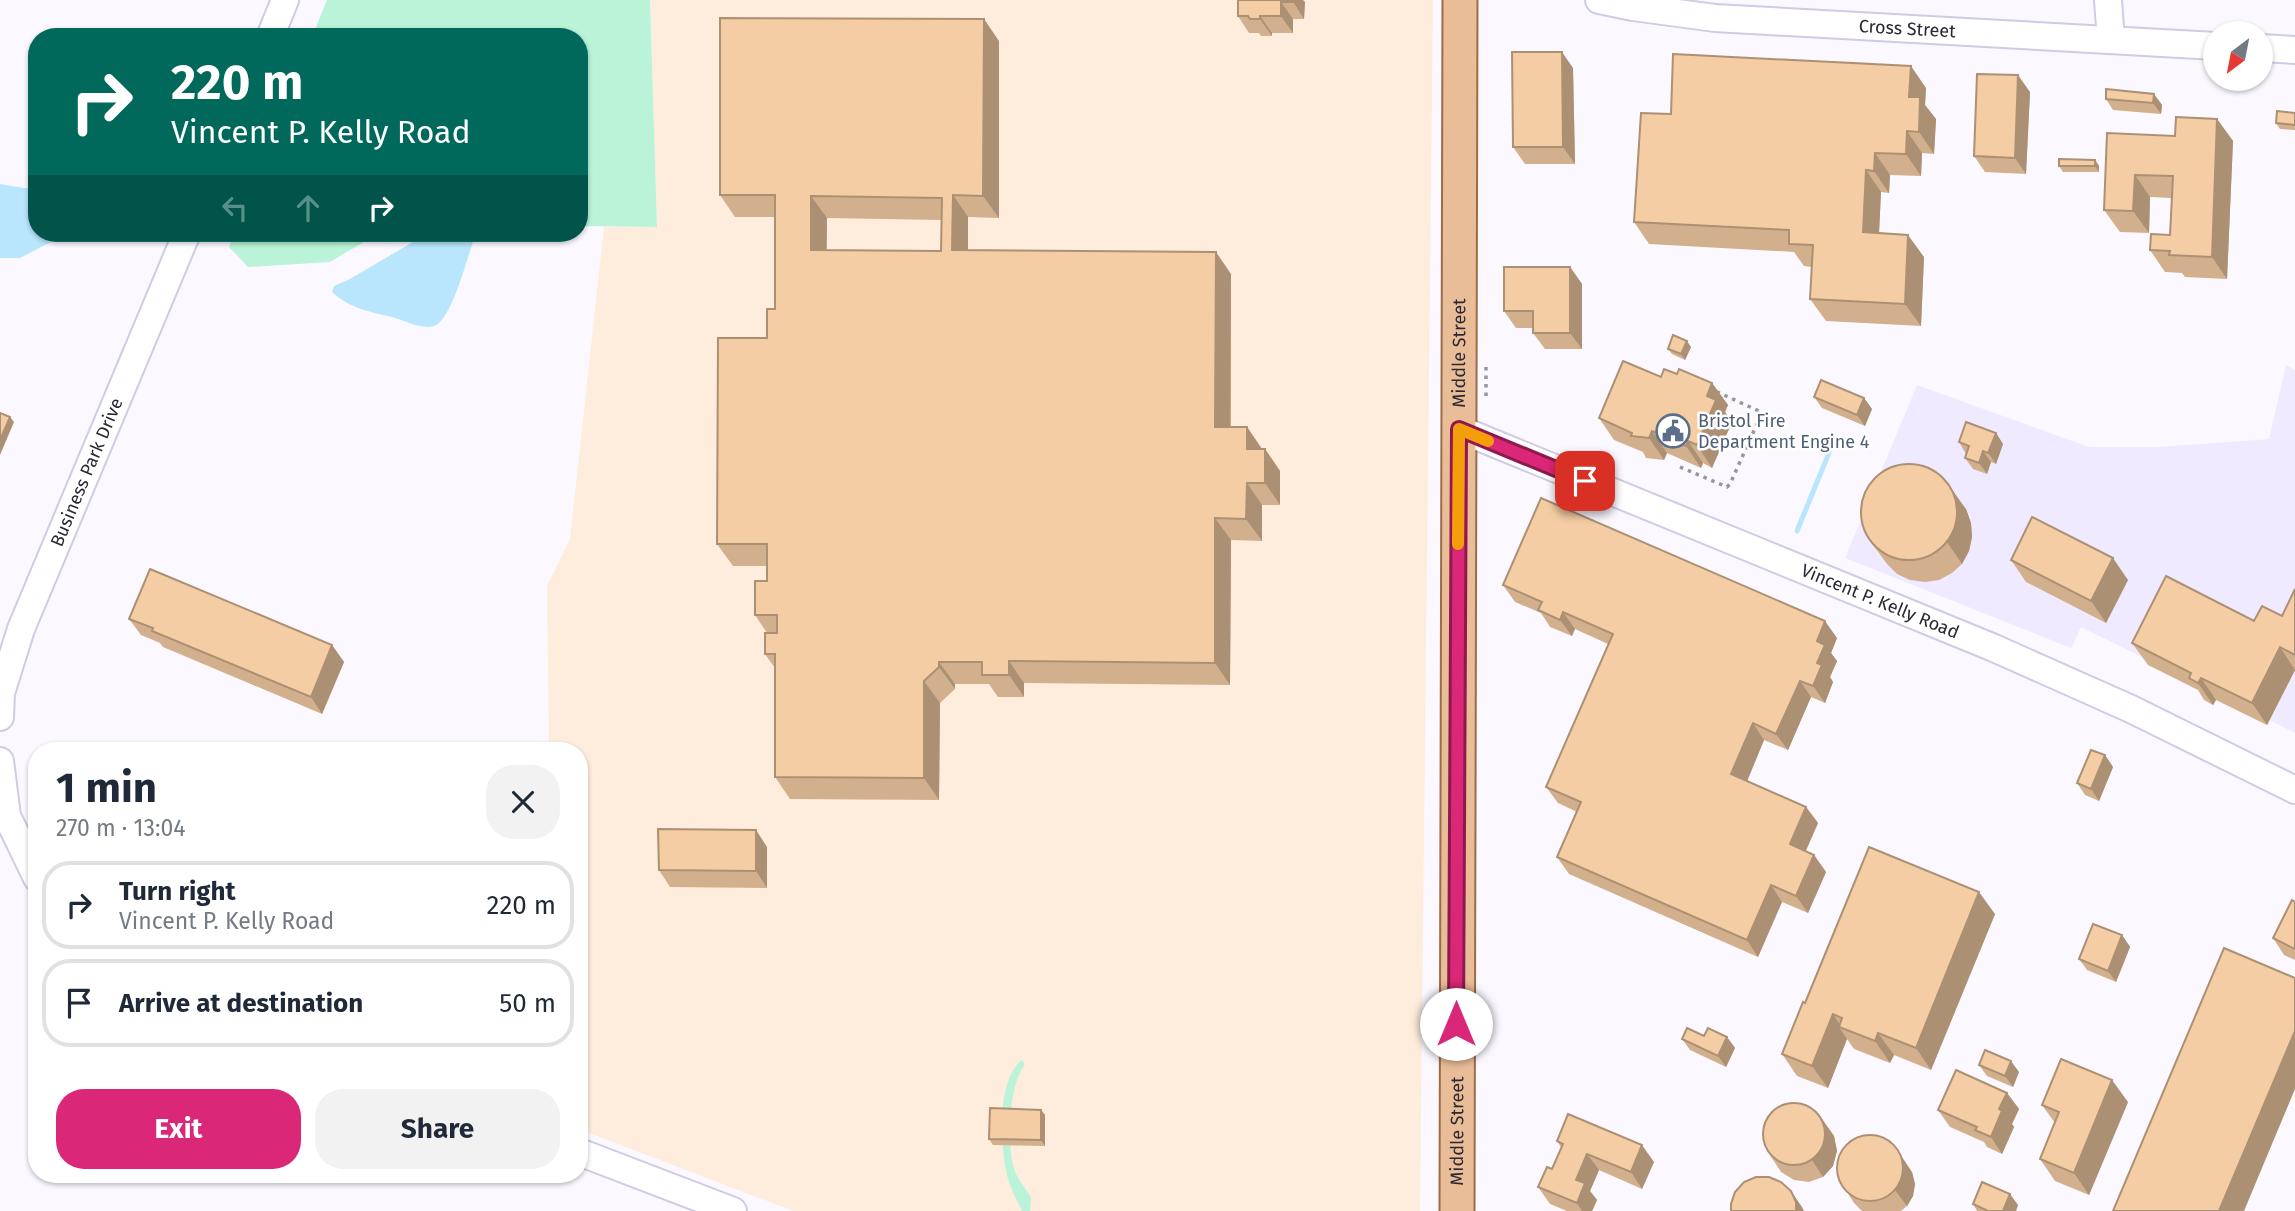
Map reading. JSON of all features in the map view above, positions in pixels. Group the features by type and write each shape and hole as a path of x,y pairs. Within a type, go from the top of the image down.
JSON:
{"main road":[{"name":"Middle Street","path":"1457,1211 1460,0"}],"street":[{"path":"274,28 285,0"},
{"name":"Cross Street","path":"1599,0 1715,18 2203,45"},
{"path":"2108,0 2111,40"},
{"path":"2273,49 2295,50"},
{"name":"Business Park Drive","path":"0,717 2,693 21,629 183,242"},
{"name":"Vincent P. Kelly Road","path":"1459,429 1994,648 2129,708 2295,790"},
{"path":"0,761 6,817 28,860"},
{"path":"588,1155 733,1211"}],"path":[{"path":"1680,467 1727,487 1760,415 1759,411 1712,390"}],"shaded area":[{"path":"650,0 1433,0 1420,1211 793,1211 588,1132 588,742 549,742 547,586 570,539 604,227 657,227"},
{"path":"2286,365 2295,370 2295,733 2081,627 2071,648 1845,558 1917,385 2089,447 2160,447 2269,439"}],"green space":[{"path":"327,0 650,0 657,227 588,226 588,28 316,28"},
{"path":"231,242 364,242 330,262 248,267 229,247"},
{"path":"1022,1060 1025,1064 1015,1086 1010,1114 1010,1144 1015,1172 1031,1197 1030,1211 1022,1211 1010,1186 1002,1143 1004,1096 1014,1069"}],"water":[{"path":"0,184 28,189 28,242 51,242 20,258 0,258"},
{"path":"413,242 473,242 447,312 434,326 418,326 345,302 332,292 334,286"}],"building":[{"path":"1238,0 1293,2 1281,2 1281,16 1250,19 1248,16 1238,16"},
{"path":"720,18 984,19 983,196 953,195 952,250 1216,252 1215,427 1247,427 1247,449 1265,449 1265,483 1247,483 1246,519 1215,518 1215,663 1009,661 1009,675 982,675 982,662 939,662 939,667 924,681 924,778 775,777 775,654 765,654 765,633 777,633 777,615 755,615 755,581 767,581 767,544 717,544 718,338 767,338 767,309 775,309 775,195 720,195","holes":["811,196 942,198 941,251 811,250"]},
{"path":"1512,52 1562,52 1563,147 1513,147"},
{"path":"1673,54 1911,66 1909,97 1920,97 1919,132 1907,131 1906,154 1875,153 1874,171 1866,170 1863,232 1908,235 1905,304 1810,299 1813,245 1789,244 1789,230 1634,222 1641,113 1671,114"},
{"path":"1977,74 2018,75 2015,158 1974,156"},
{"path":"2106,89 2154,94 2153,103 2106,99"},
{"path":"2277,111 2295,113 2295,125 2276,123"},
{"path":"2176,117 2217,119 2212,257 2169,255 2170,251 2150,250 2151,234 2170,235 2173,176 2135,175 2133,211 2104,210 2107,133 2175,136"},
{"path":"2059,159 2095,160 2095,166 2059,166"},
{"path":"1504,267 1570,267 1570,333 1533,333 1533,311 1504,311"},
{"path":"1673,335 1687,341 1681,354 1668,349"},
{"path":"1623,361 1661,377 1664,369 1677,374 1679,369 1712,383 1707,396 1716,400 1697,445 1688,441 1686,446 1652,431 1649,438 1631,436 1632,433 1599,418"},
{"path":"1821,380 1864,398 1857,415 1814,397"},
{"path":"0,413 10,417 0,440"},
{"path":"1966,422 1996,433 1988,453 1983,451 1979,463 1965,458 1969,446 1959,442"},
{"path":"1909,464 1927,468 1943,478 1953,494 1957,512 1953,530 1943,546 1927,556 1909,560 1891,556 1875,546 1865,530 1861,512 1865,494 1875,478 1891,468"},
{"path":"1541,498 1825,621 1817,641 1825,645 1817,663 1822,665 1813,686 1800,681 1776,734 1753,723 1731,774 1806,807 1790,844 1814,855 1796,896 1771,885 1747,940 1557,857 1581,802 1546,787 1613,634 1563,612 1560,620 1538,610 1542,602 1503,585"},
{"path":"2032,517 2113,558 2091,601 2011,560"},
{"path":"150,569 332,645 311,697 129,619"},
{"path":"2166,576 2254,621 2262,606 2282,616 2295,589 2295,655 2280,647 2252,703 2201,678 2198,683 2189,678 2191,673 2132,643"},
{"path":"2091,750 2105,755 2091,789 2077,783"},
{"path":"658,829 756,830 756,871 659,870"},
{"path":"1869,847 1979,892 1916,1048 1878,1033 1875,1041 1839,1027 1842,1018 1833,1014 1812,1066 1782,1054"},
{"path":"2292,900 2295,902 2295,949 2273,938"},
{"path":"2093,924 2122,935 2108,971 2079,959"},
{"path":"2224,948 2295,978 2295,1031 2219,1211 2113,1211"},
{"path":"1687,1028 1704,1036 1708,1028 1727,1037 1718,1056 1682,1039"},
{"path":"1985,1050 2011,1061 2005,1076 1979,1065"},
{"path":"2061,1059 2112,1080 2074,1173 2040,1159 2059,1112 2042,1105"},
{"path":"1956,1070 2007,1093 1991,1137 1975,1130 1977,1127 1938,1110"},
{"path":"1788,1103 1800,1103 1816,1112 1823,1122 1823,1146 1816,1156 1800,1165 1788,1165 1777,1160 1768,1151 1763,1140 1763,1128 1768,1117 1777,1108"},
{"path":"990,1108 1041,1110 1041,1140 989,1139"},
{"path":"1568,1114 1642,1145 1631,1172 1587,1154 1576,1180 1585,1183 1577,1203 1538,1187 1547,1167 1552,1169 1563,1144 1557,1141"},
{"path":"1870,1135 1893,1145 1903,1168 1893,1191 1870,1201 1847,1191 1837,1168 1847,1145"},
{"path":"1756,1177 1769,1177 1781,1182 1791,1191 1796,1202 1796,1211 1731,1211 1735,1192 1744,1182"},
{"path":"1982,1182 2010,1194 2003,1211 1988,1211 1973,1204"}],"waterway":[{"path":"1797,531 1833,443"}],"slow traffic":[{"path":"1458,544 1459,429 1488,441"}],"place":[{"name":"Bristol Fire Department Engine 4","path":"1673,431"}],"route":[{"path":"1456,1024 1459,429 1585,481"}]}
